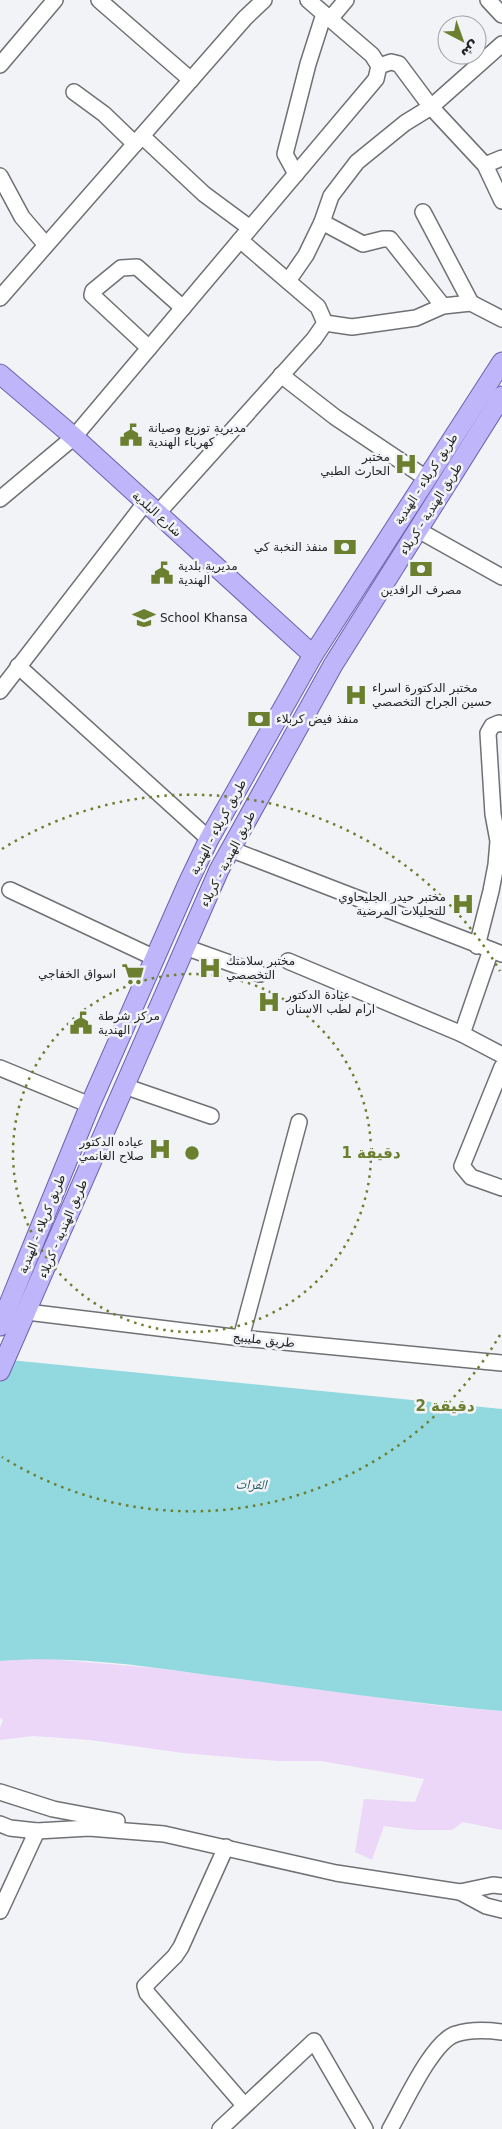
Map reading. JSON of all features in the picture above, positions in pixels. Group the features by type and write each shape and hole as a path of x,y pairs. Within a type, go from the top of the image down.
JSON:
{"main road":[{"name":"طريق كربلاء - الهندية","path":"2,1318 90,1105 188,883 209,840 313,655 502,362"},
{"name":"شارع البلدية","path":"0,374 74,437 313,655"},
{"name":"طريق الهندية - كربلاء","path":"0,1372 124,1086 230,849 333,665 502,396"}],"street":[{"path":"99,0 191,80"},
{"path":"0,298 245,18 264,0"},
{"path":"0,499 74,437 376,80 379,66 372,55 308,0"},
{"path":"296,174 284,154 308,64 327,16 346,0"},
{"path":"488,0 502,15"},
{"path":"0,65 46,3"},
{"path":"288,281 306,254 322,222 331,196 357,162 405,123 431,106 502,44"},
{"path":"379,66 391,62 400,64 431,106 485,164 502,201"},
{"path":"74,92 139,140 204,194 245,234 288,281 318,307 324,323"},
{"path":"485,164 502,158"},
{"path":"0,176 22,217 46,245"},
{"path":"423,212 471,303"},
{"path":"322,222 363,244 383,238 390,239 443,306"},
{"path":"149,348 92,295 93,291 121,268 137,267 183,308"},
{"path":"324,323 352,328 416,318 443,306 471,303 502,319"},
{"path":"0,691 18,666 151,508 281,375 314,339 324,323"},
{"path":"281,375 335,417 426,478"},
{"path":"418,530 502,577"},
{"path":"18,666 209,840"},
{"path":"462,1034 490,950 491,891 500,842 493,814 488,733 492,726 499,723 502,724"},
{"path":"230,849 490,950"},
{"path":"10,890 155,958"},
{"path":"186,947 260,974"},
{"path":"288,961 462,1034 502,1055"},
{"path":"502,1067 462,1166 471,1177 502,1188"},
{"path":"0,1068 90,1105"},
{"path":"124,1086 211,1116"},
{"path":"241,1338 298,1122"},
{"name":"طريق مليبيج","path":"27,1312 241,1338 502,1363"},
{"path":"0,1792 53,1808 142,1826 164,1834"},
{"path":"0,1824 10,1828 37,1831 95,1828 164,1834 336,1873 460,1892 486,1906 502,1910"},
{"path":"0,1911 37,1831"},
{"path":"226,1847 182,1947 145,1986 147,1993 244,2105"},
{"path":"460,1892 493,1885 502,1886"},
{"path":"390,2129 434,2051 454,2034 485,2030 502,2032"},
{"path":"228,2126 244,2105 314,2041 365,2129"}],"shaded area":[{"path":"39,1658 155,1668 442,1706 502,1711 502,1830 463,1822 452,1830 414,1830 384,1826 372,1860 355,1852 364,1799 415,1802 424,1779 321,1761 278,1761 183,1753 90,1740 33,1736 0,1740 0,1728 3,1720 0,1718 0,1661"}],"water":[{"name":"الفرات","path":"0,1359 502,1409 502,1711 394,1700 108,1662 54,1659 0,1661"}],"place":[{"name":"مديرية توزيع وصيانة كهرباء الهندية","path":"131,435"},
{"name":"مختبر الحارث الطبي","path":"406,464"},
{"name":"منفذ النخبة كي","path":"345,547"},
{"name":"مصرف الرافدين","path":"421,569"},
{"name":"مديرية بلدية الهندية","path":"162,573"},
{"name":"School Khansa","path":"144,618"},
{"name":"مختبر الدكتورة اسراء حسين الجراح التخصصي","path":"356,695"},
{"name":"منفذ فيض كربلاء","path":"259,719"},
{"name":"مختبر حيدر الجليحاوي للتحليلات المرضية","path":"463,904"},
{"name":"مختبر سلامتك التخصصي","path":"210,968"},
{"name":"اسواق الخفاجي","path":"133,974"},
{"name":"عيادة الدكتور ارام لطب الاسنان","path":"269,1002"},
{"name":"مركز شرطة الهندية","path":"81,1023"},
{"name":"عياده الدكتور صلاح الغانمي","path":"160,1149"}]}
